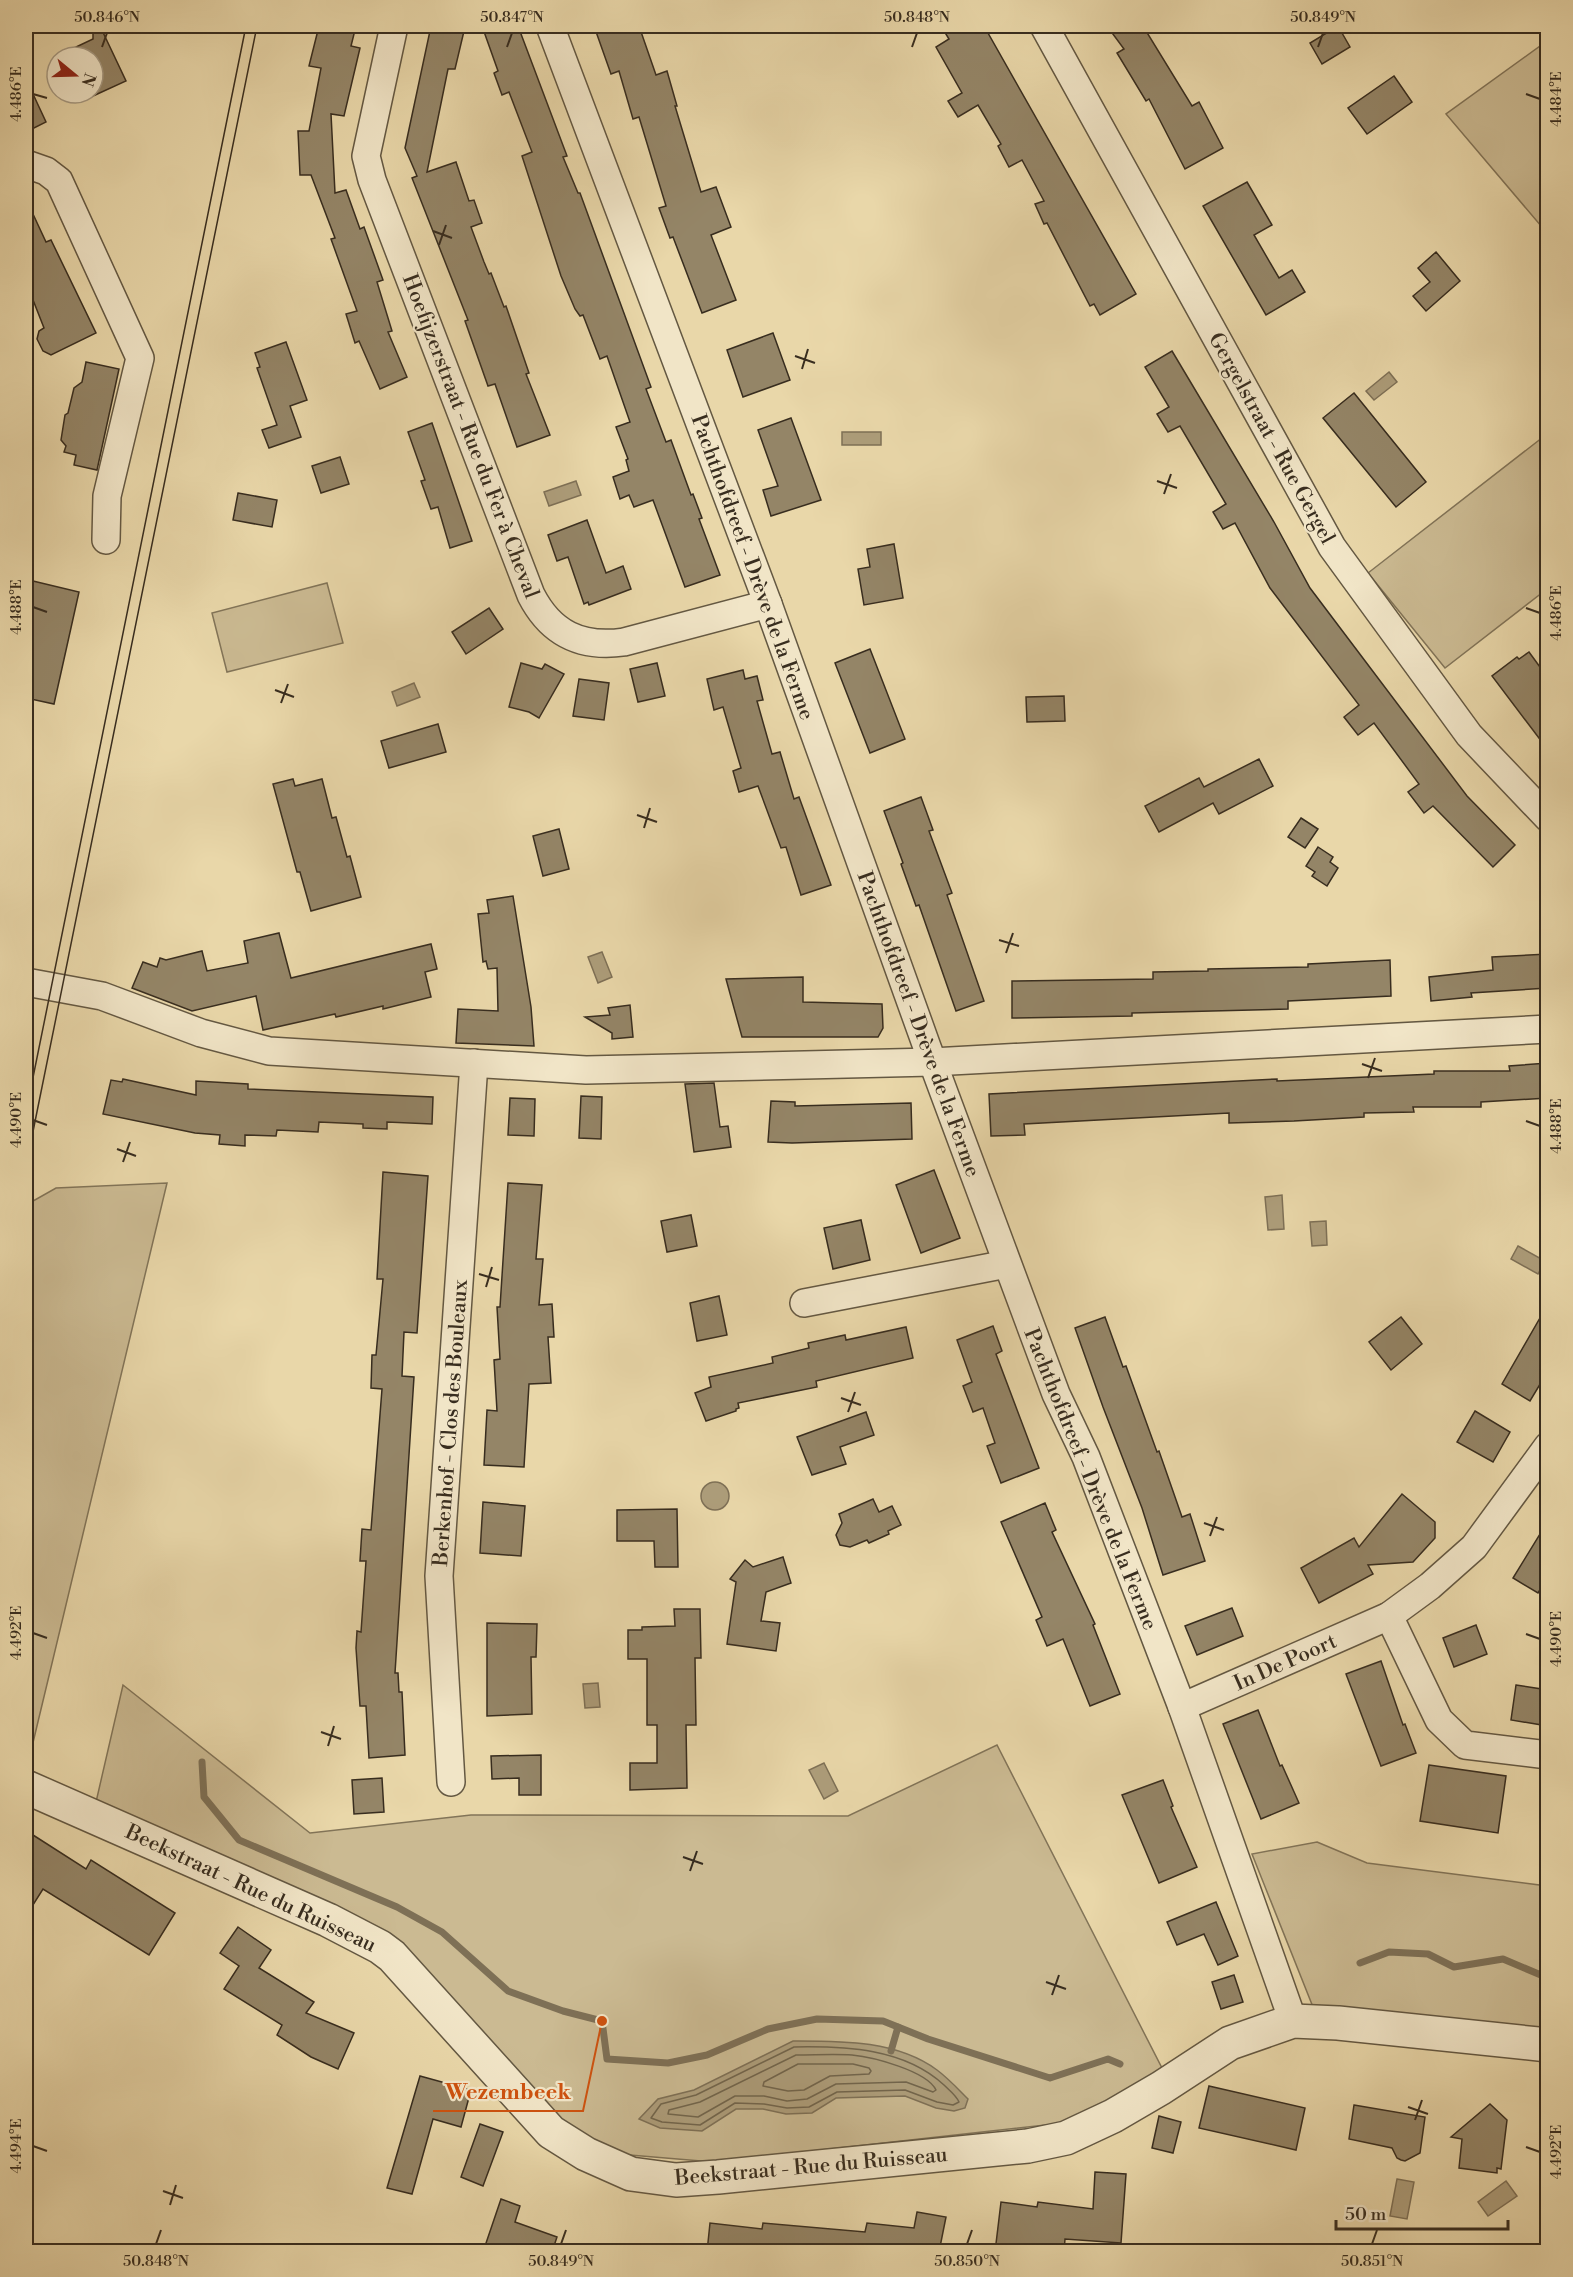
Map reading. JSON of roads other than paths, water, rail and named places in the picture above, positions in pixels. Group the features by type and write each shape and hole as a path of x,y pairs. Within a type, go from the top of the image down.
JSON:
{"street":[{"name":"Hoefijzerstraat - Rue du Fer à Cheval","path":"394,26 366,156 372,180 531,595 540,612 561,631 577,639 596,644 609,644 768,604"},
{"name":"Pachthofdreef - Drève de la Ferme","path":"550,26 768,604 1007,1264 1056,1394 1086,1457 1182,1707 1293,2021"},
{"name":"Gergelstraat - Rue Gergel","path":"1044,26 1332,547 1469,735 1548,818"},
{"path":"26,164 46,171 59,182 141,358 107,496 106,540"},
{"path":"26,982 102,996 201,1033 269,1051 586,1070 932,1062 1548,1029"},
{"name":"Berkenhof - Clos des Bouleaux","path":"451,1782 439,1576 474,1063"},
{"path":"804,1303 1007,1264"},
{"name":"In De Poort","path":"1182,1707 1389,1616 1430,1586 1474,1547 1548,1446"},
{"path":"1389,1616 1439,1720 1465,1745 1548,1755"},
{"name":"Beekstraat - Rue du Ruisseau","path":"26,1787 328,1920 380,1947 392,1956 551,2132 586,2154 631,2174 676,2180 718,2177 1028,2146 1066,2139 1142,2100 1230,2043 1293,2021 1338,2023 1548,2045"}],"water":[{"path":"1389,372 1397,382 1374,400 1366,391"},
{"path":"842,432 881,432 881,445 842,445"},
{"path":"576,481 581,495 549,506 544,492"},
{"path":"414,683 420,697 397,706 392,692"},
{"path":"602,952 612,977 598,983 588,957"},
{"path":"1282,1195 1284,1229 1268,1230 1265,1197"},
{"path":"1326,1221 1327,1245 1312,1246 1310,1222"},
{"path":"1518,1246 1545,1261 1538,1274 1511,1259"},
{"path":"715,1482 725,1486 729,1496 725,1506 715,1510 705,1506 701,1496 705,1486"},
{"path":"598,1683 600,1707 585,1708 583,1684"},
{"path":"824,1763 838,1791 824,1799 809,1770"},
{"path":"793,2041 868,2044 904,2053 921,2060 945,2076 968,2099 965,2108 954,2111 936,2108 905,2096 836,2098 812,2113 786,2114 763,2109 736,2109 702,2131 660,2128 639,2119 658,2099 694,2090"},
{"path":"1397,2179 1414,2182 1407,2219 1390,2216"},
{"path":"1506,2181 1517,2196 1488,2216 1478,2202"}],"waterway":[{"path":"202,1762 204,1797 239,1840 397,1907 442,1932 508,1991 563,2011 602,2021 607,2059 668,2063 707,2055 768,2029 817,2019 883,2021 928,2039 1050,2078 1108,2059 1120,2064"},
{"path":"1360,1963 1389,1952 1428,1954 1454,1967 1503,1959 1548,1978"},
{"path":"891,2051 898,2027"}],"tram line":[{"path":"26,1112 246,26"},
{"path":"26,1166 257,26"}],"place":[{"name":"Wezembeek","path":"602,2021"}]}
